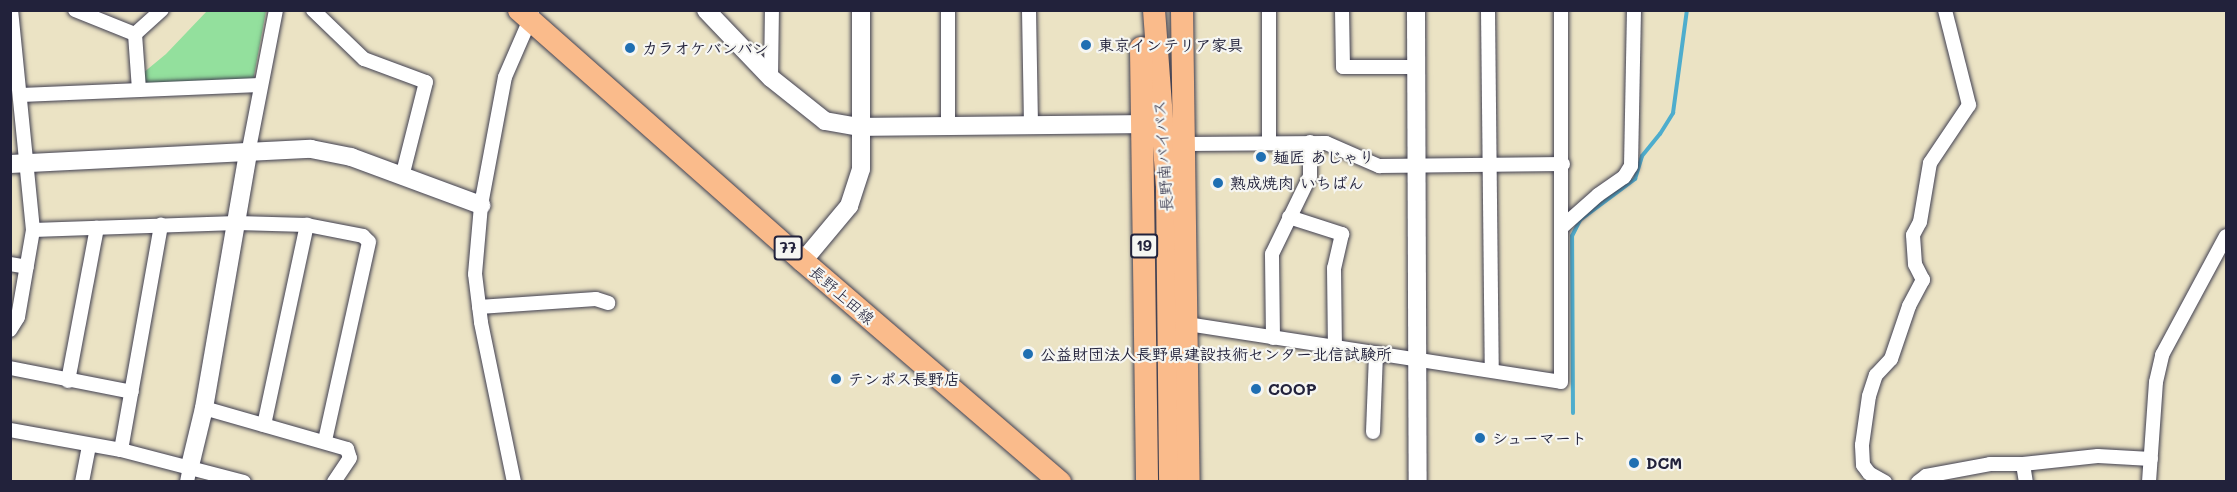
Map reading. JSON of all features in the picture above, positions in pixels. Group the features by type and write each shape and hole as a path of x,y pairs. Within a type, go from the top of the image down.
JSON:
{"main road":[{"name":"19","path":"1142,10 1147,482"},
{"name":"長野南バイパス","path":"1154,10 1164,48 1177,482"},
{"name":"長野南バイパス","path":"1170,482 1164,48 1173,10"},
{"path":"1182,10 1189,482"},
{"name":"長野上田線","path":"528,14 803,261 1060,482"}],"street":[{"path":"10,10 21,95 19,163 33,230 18,317 10,330"},
{"path":"75,10 135,34"},
{"path":"135,34 162,10"},
{"path":"188,474 204,408 260,85 276,10"},
{"path":"314,10 364,59 426,82 402,177"},
{"path":"706,10 771,78 825,121 860,127 1142,124"},
{"path":"771,78 772,10"},
{"path":"803,261 849,206 861,169 861,10"},
{"path":"948,10 948,126"},
{"path":"1029,10 1031,125"},
{"path":"1269,10 1269,143"},
{"path":"1342,10 1343,67 1417,67"},
{"path":"1416,10 1418,482"},
{"path":"1488,10 1492,369"},
{"path":"1187,324 1492,369 1561,382 1563,164 1561,10"},
{"path":"1562,227 1598,195 1624,177 1630,166 1634,10"},
{"path":"1885,482 1869,473 1863,465 1862,445 1869,396 1876,375 1891,359 1909,306 1923,280 1915,264 1913,235 1920,222 1930,163 1969,105 1945,10"},
{"path":"514,482 479,307 475,274 482,205 505,77 528,14"},
{"path":"135,34 139,90"},
{"path":"21,95 260,85"},
{"path":"1273,338 1272,254 1310,176 1310,142"},
{"path":"1184,144 1326,143 1379,166 1563,164"},
{"path":"19,163 248,154 311,149 351,157 482,205"},
{"path":"1289,217 1342,234 1334,268 1335,347"},
{"path":"33,230 237,223 307,225 363,236 369,242 325,441"},
{"path":"121,450 161,225"},
{"path":"264,425 307,225"},
{"path":"69,381 98,228"},
{"path":"2149,482 2157,382 2162,355 2226,236"},
{"path":"10,264 27,267"},
{"path":"479,307 596,299 608,303"},
{"path":"1373,432 1376,353"},
{"path":"10,368 132,392"},
{"path":"204,408 347,449 350,458 334,482"},
{"path":"10,430 121,450 188,474 244,482"},
{"path":"82,482 89,446"},
{"path":"1918,482 1926,476 1990,464 2023,464 2098,456 2151,459"},
{"path":"2023,464 2026,482"}],"green space":[{"path":"207,11 266,11 253,81 154,86 143,83 143,73 166,54"}],"waterway":[{"path":"1573,413 1572,236 1580,220 1635,179 1642,156 1673,113 1687,10"}],"place":[{"name":"東京インテリア家具","path":"1086,45"},
{"name":"カラオケバンバン","path":"630,48"},
{"name":"麺匠 あじゃり","path":"1261,157"},
{"name":"熟成焼肉 いちばん","path":"1218,183"},
{"name":"公益財団法人長野県建設技術センター北信試験所","path":"1028,354"},
{"name":"テンポス長野店","path":"836,379"},
{"name":"COOP","path":"1256,389"},
{"name":"シューマート","path":"1480,438"},
{"name":"DCM","path":"1634,463"}]}
